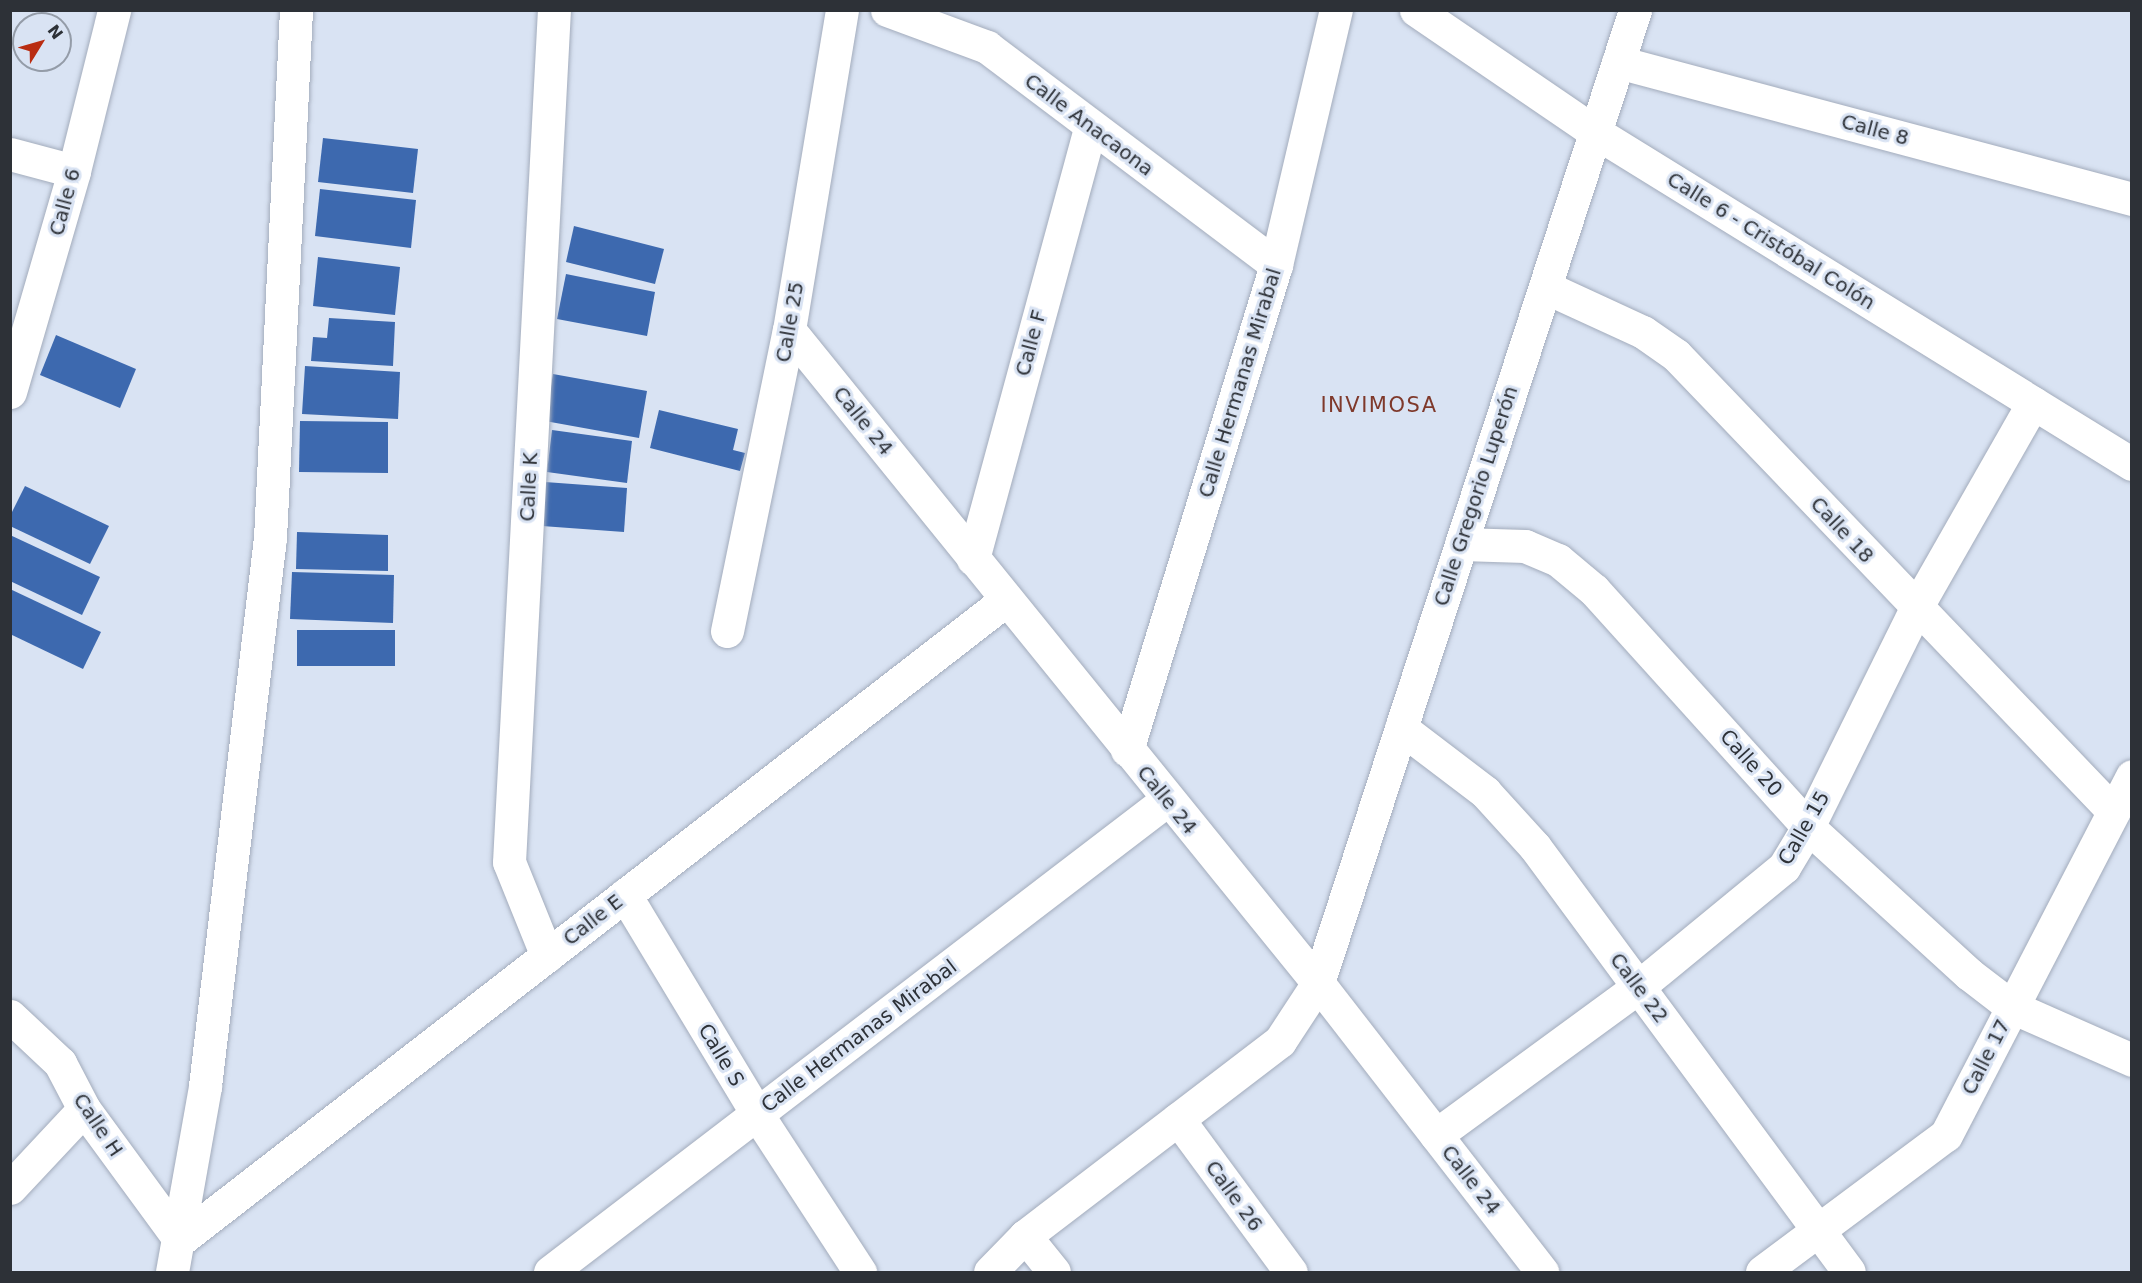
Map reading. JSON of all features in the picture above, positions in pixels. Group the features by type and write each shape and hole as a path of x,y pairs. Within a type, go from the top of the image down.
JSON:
{"street":[{"name":"Calle 6","path":"10,392 74,171 114,10"},
{"path":"172,1272 180,1240 205,1086 270,538 296,10"},
{"name":"Calle K","path":"547,956 509,862 554,10"},
{"name":"Calle 25","path":"727,632 789,330 842,10"},
{"name":"Calle Anacaona","path":"887,10 987,47 1090,127 1276,265"},
{"name":"Calle Hermanas Mirabal","path":"1127,750 1276,265 1336,10"},
{"name":"Calle 6 - Cristóbal Colón","path":"1416,10 1595,132 2132,464"},
{"name":"Calle Gregorio Luperón","path":"990,1272 1025,1236 1280,1041 1318,983 1635,10"},
{"name":"Calle 8","path":"1618,62 2132,199"},
{"name":"Calle F","path":"973,559 1090,127"},
{"path":"10,154 74,171"},
{"name":"Calle 18","path":"1545,287 1643,332 1676,355 2113,811"},
{"name":"Calle 24","path":"789,330 1167,800 1318,983 1542,1272"},
{"name":"Calle 15","path":"1436,1135 1638,987 1784,867 1808,827 1916,608 2033,403"},
{"name":"Calle 20","path":"1461,544 1525,546 1558,560 1594,590 1808,827 1969,974 2012,1007 2132,1060"},
{"name":"Calle E","path":"180,1240 1006,600"},
{"name":"Calle 22","path":"1401,728 1492,800 1534,847 1849,1272"},
{"name":"Calle 17","path":"1762,1272 1946,1135 2132,776"},
{"name":"Calle Hermanas Mirabal","path":"566,1268 757,1114 1167,800"},
{"name":"Calle S","path":"625,895 757,1114 860,1272"},
{"name":"Calle H","path":"10,1016 60,1063 84,1109 180,1240"},
{"path":"10,1188 84,1109"},
{"name":"Calle 26","path":"1178,1119 1291,1272"},
{"path":"1025,1236 1054,1272"}],"building":[{"path":"323,138 418,149 413,193 318,182"},
{"path":"320,189 416,200 411,248 315,236"},
{"path":"574,226 664,249 655,284 566,262"},
{"path":"318,257 400,267 395,315 313,306"},
{"path":"566,274 655,292 647,336 557,319"},
{"path":"329,318 395,322 393,366 311,361 313,337 327,338"},
{"path":"56,335 136,369 120,408 40,375"},
{"path":"305,366 400,372 398,419 302,414"},
{"path":"553,374 647,391 639,438 545,421"},
{"path":"659,410 738,429 733,450 745,453 740,471 650,448"},
{"path":"300,421 388,422 388,473 299,472"},
{"path":"552,430 632,441 627,483 547,472"},
{"path":"545,482 627,488 624,532 542,526"},
{"path":"25,486 109,526 90,564 10,526 10,516"},
{"path":"297,532 388,535 388,571 296,569"},
{"path":"10,535 100,577 82,615 10,581"},
{"path":"292,572 394,575 393,623 290,619"},
{"path":"10,589 101,632 83,669 10,634"},
{"path":"297,630 395,630 395,666 297,666"}],"district":[{"name":"INVIMOSA","path":"1379,405"}]}
